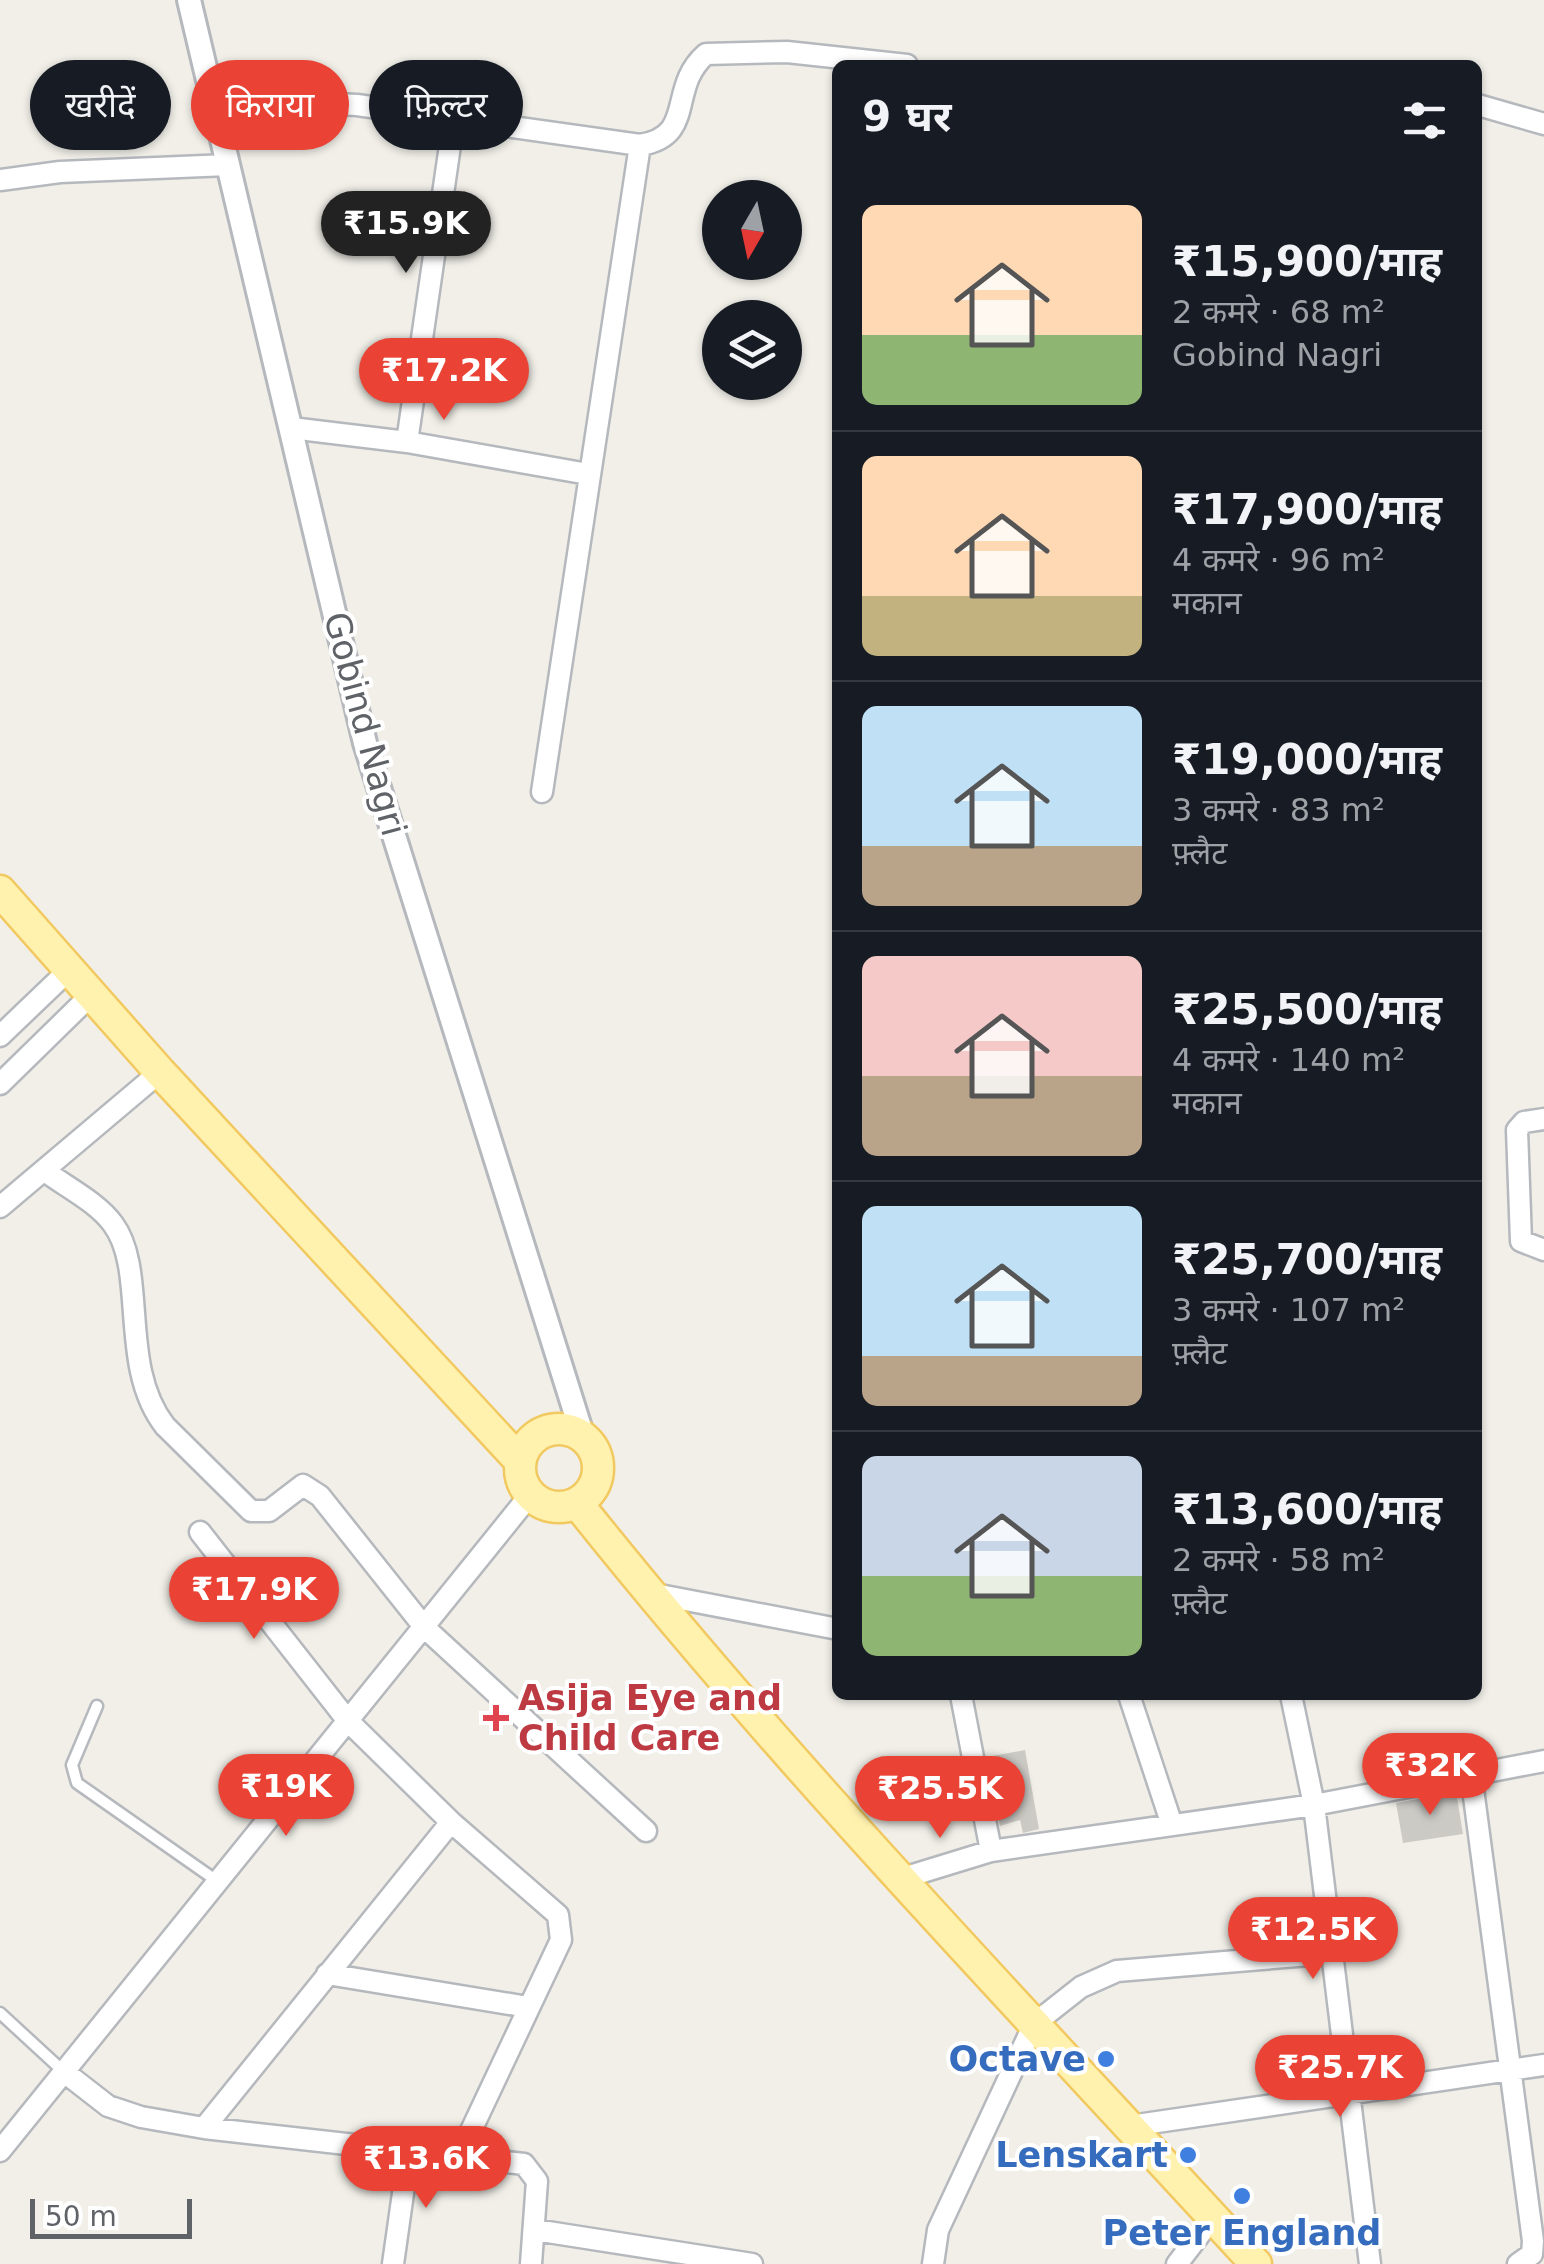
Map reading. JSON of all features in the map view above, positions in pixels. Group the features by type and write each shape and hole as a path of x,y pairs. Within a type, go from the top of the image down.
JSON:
{"main road":[{"path":"0,891 160,1072 520,1461"},
{"path":"558,1428 583,1437 597,1459 598,1472 594,1485 577,1503 553,1507 530,1495 520,1474 520,1461 533,1438 558,1428"},
{"path":"577,1503 649,1593 903,1878 1256,2264"}],"street":[{"name":"Gobind Nagri","path":"189,0 203,60"},
{"path":"523,128 640,146 660,142 674,130 683,85 692,66 706,54 787,52 861,60"},
{"path":"1482,106 1544,124"},
{"path":"542,792 640,146"},
{"name":"Gobind Nagri","path":"224,150 365,743 583,1437"},
{"path":"408,442 449,150"},
{"path":"0,180 60,172 228,165"},
{"path":"291,428 408,442 588,474"},
{"path":"0,1036 70,969"},
{"path":"0,1084 92,994"},
{"path":"0,1207 160,1072"},
{"path":"1544,1119 1524,1122 1518,1130 1521,1240 1544,1250"},
{"path":"45,1171 102,1212 122,1240 140,1372 155,1413 165,1426 251,1511 269,1511 296,1486 309,1486 425,1628 646,1831"},
{"path":"0,2151 530,1495"},
{"path":"200,1532 348,1721 450,1822 558,1914 560,1940 460,2154"},
{"path":"649,1593 832,1628"},
{"path":"962,1700 991,1851"},
{"path":"1132,1700 1172,1825"},
{"path":"1292,1700 1314,1805 1370,2264"},
{"path":"903,1878 991,1851 1314,1805 1544,1761"},
{"path":"1471,1774 1534,2249 1518,2264"},
{"path":"204,2128 450,1822"},
{"path":"933,2264 938,2230 1034,2024 1081,1987 1117,1971 1334,1953"},
{"path":"327,1974 528,2006"},
{"path":"1130,2126 1544,2064"},
{"path":"63,2071 120,2112 204,2128 510,2160 533,2172 537,2181 531,2264"},
{"path":"393,2264 409,2150"},
{"path":"1177,2264 1213,2217"},
{"path":"535,2230 738,2263"}],"lane":[{"path":"97,1706 72,1765 76,1782 218,1882"},
{"path":"0,2013 63,2071"}],"building":[{"path":"1025,1750 1039,1829 1023,1833 1020,1820 1000,1826 987,1757"},
{"path":"1456,1792 1463,1834 1403,1843 1396,1803"}],"place":[{"name":"Asija Eye and Child Care","path":"496,1718"},
{"name":"Octave","path":"1106,2059"},
{"name":"Lenskart","path":"1188,2155"},
{"name":"Peter England","path":"1242,2196"}]}
